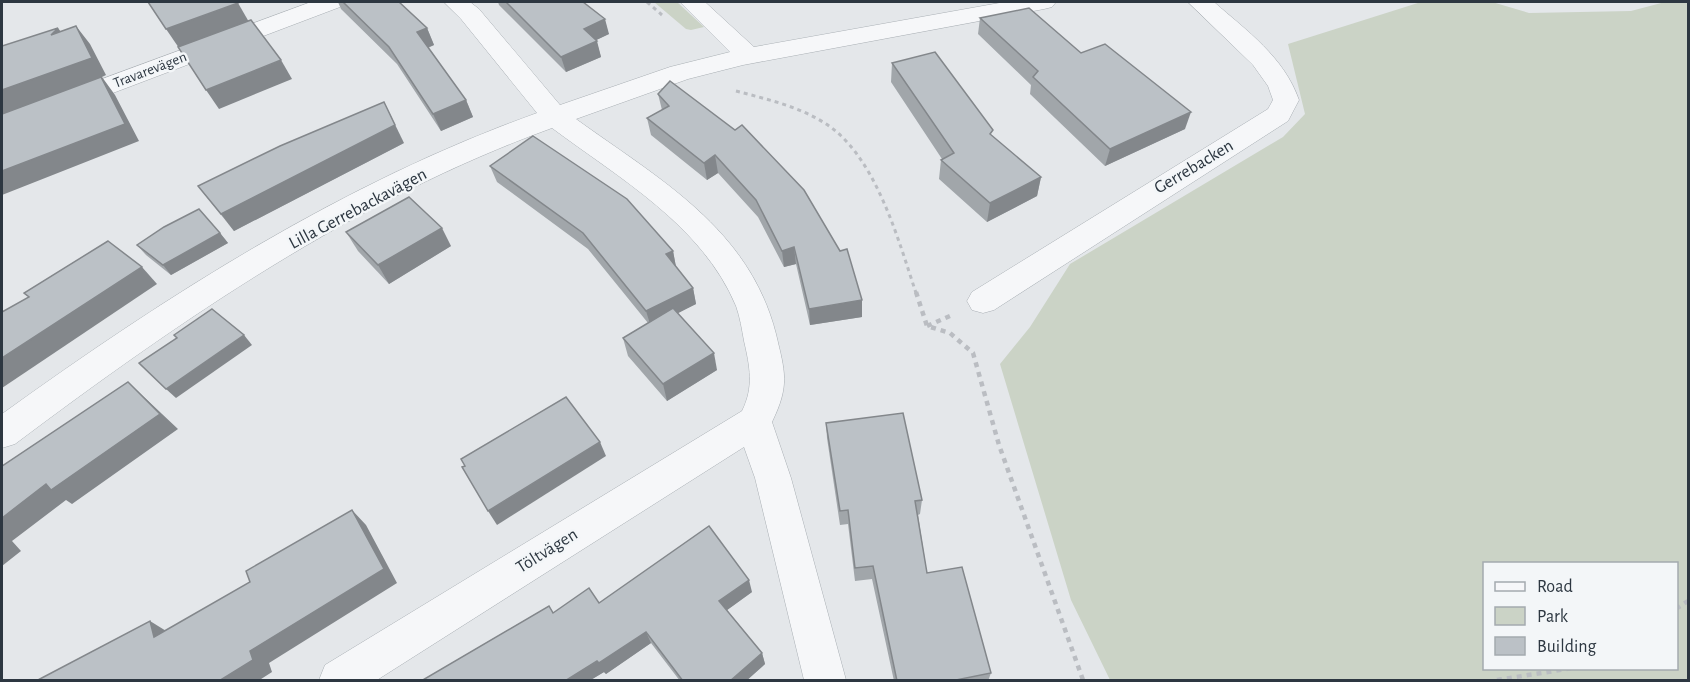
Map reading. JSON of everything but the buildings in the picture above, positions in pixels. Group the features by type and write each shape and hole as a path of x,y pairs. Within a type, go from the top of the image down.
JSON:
{"street":[{"name":"Travarevägen","path":"2,126 332,2"},
{"path":"456,2 470,14 553,115 685,213 711,240 735,272 753,308 769,376 763,404 754,422 772,478 825,681"},
{"path":"692,2 749,56 1044,2"},
{"name":"Gerrebacken","path":"983,301 1278,115 1286,100 1283,84 1261,58 1200,2"},
{"name":"Lilla Gerrebackavägen","path":"2,433 46,400 188,305 293,241 370,199 553,115 698,68 749,56"},
{"name":"Töltvägen","path":"340,681 754,422"}],"path":[{"path":"698,68 704,76 722,88 809,115 834,129 851,147 868,174 897,243 927,326 950,333 973,353 999,445 1083,681"},
{"path":"1497,681 1567,670"}],"green space":[{"path":"654,2 677,2 704,27 686,29"},
{"path":"1421,2 1492,2 1529,13 1631,11 1665,2 1688,2 1688,680 1110,680 1071,600 1000,364 1030,327 1070,264 1283,137 1305,114 1288,44"}]}
